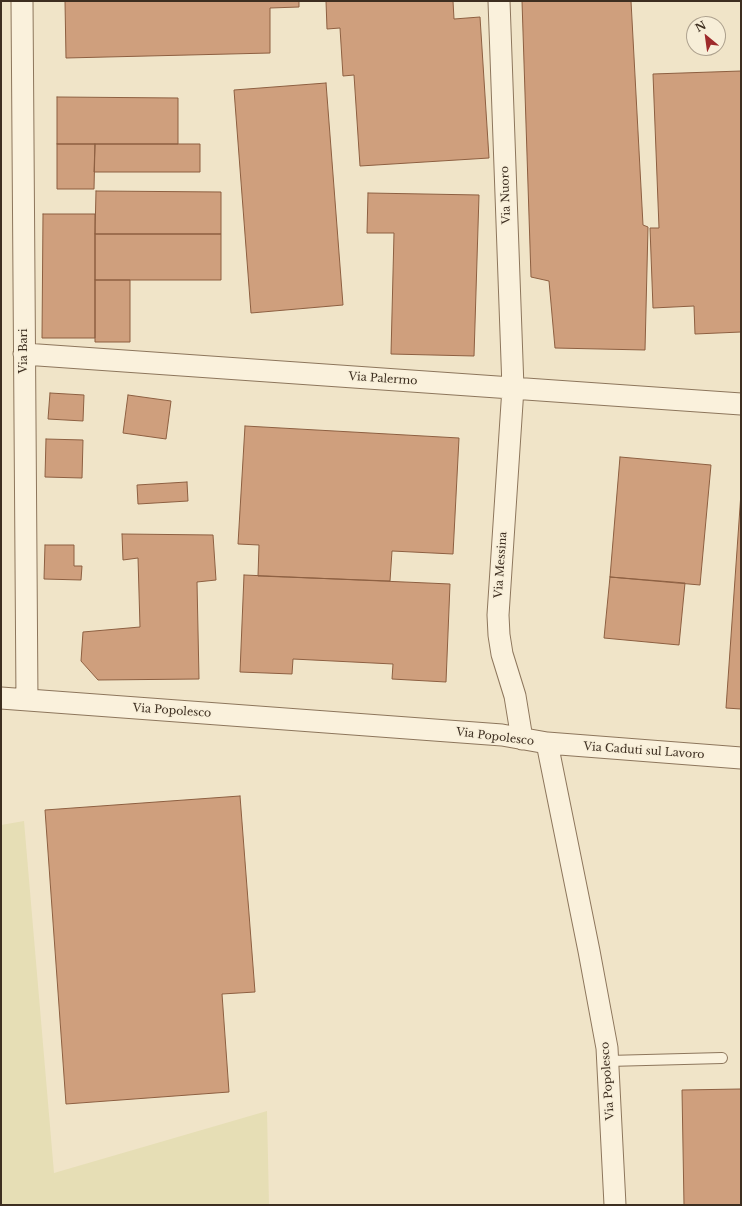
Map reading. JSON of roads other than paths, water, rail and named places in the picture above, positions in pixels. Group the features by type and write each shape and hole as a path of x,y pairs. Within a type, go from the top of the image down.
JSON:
{"street":[{"name":"Via Bari","path":"22,1 27,700"},
{"name":"Via Nuoro","path":"499,1 512,388"},
{"name":"Via Palermo","path":"24,354 741,404"},
{"name":"Via Messina","path":"512,388 498,615 502,654 515,696 522,739"},
{"name":"Via Popolesco","path":"1,698 502,735 547,743 589,951 608,1061 615,1205"},
{"name":"Via Caduti sul Lavoro","path":"547,743 741,758"}],"lane":[{"path":"608,1061 722,1058"}]}
